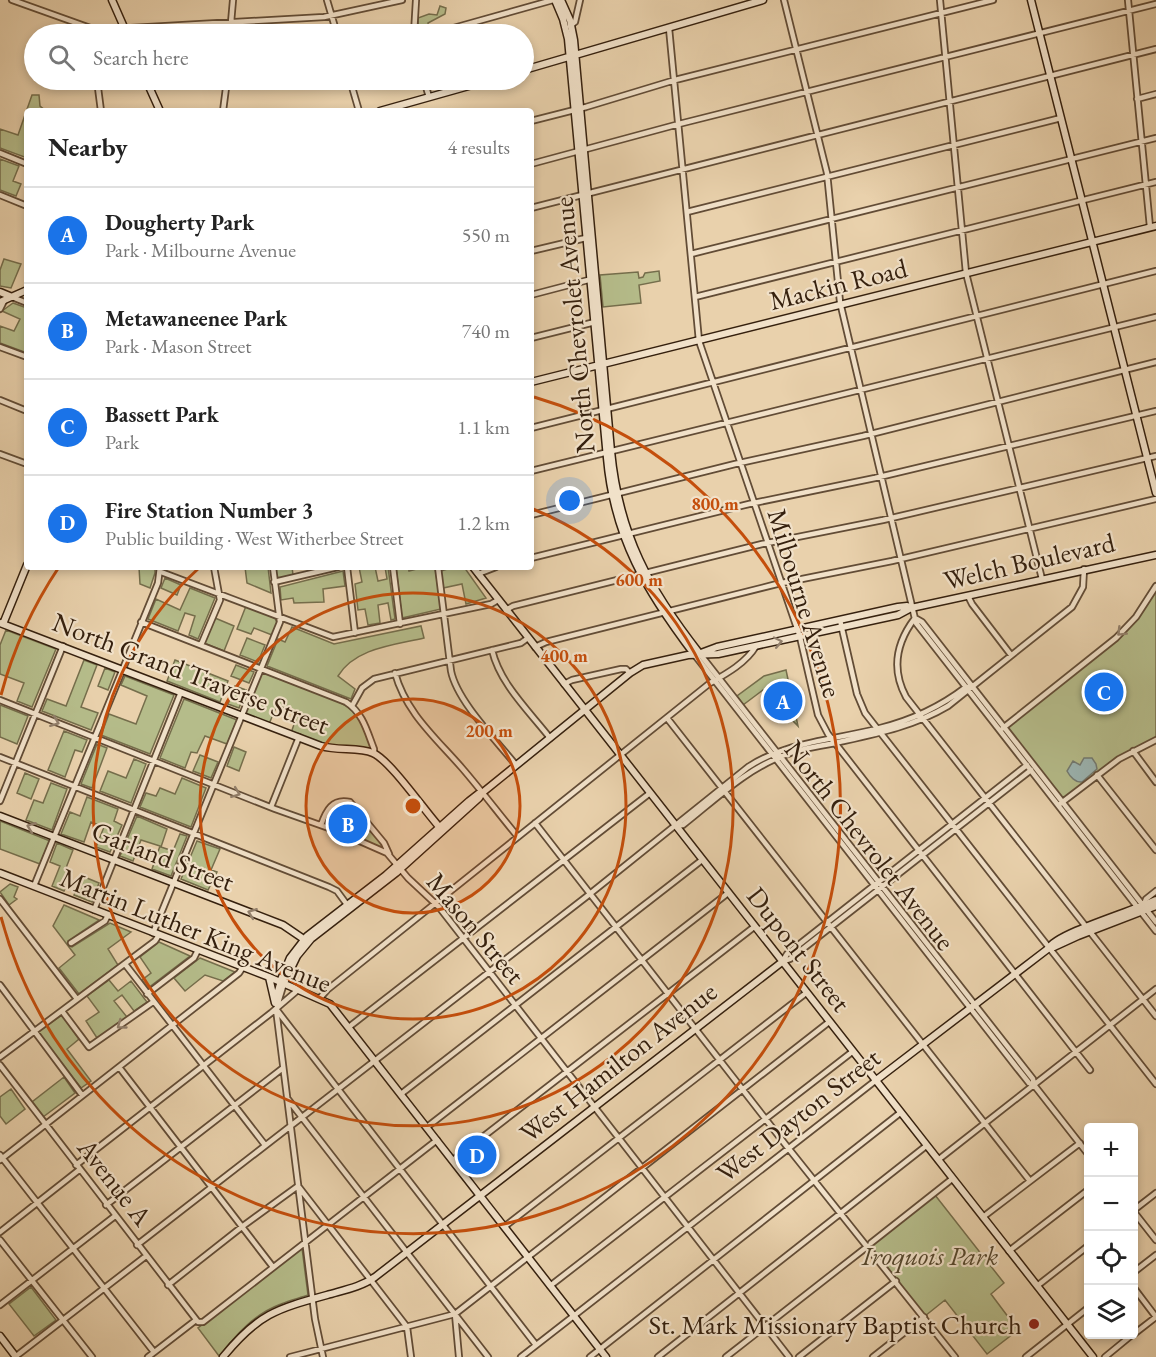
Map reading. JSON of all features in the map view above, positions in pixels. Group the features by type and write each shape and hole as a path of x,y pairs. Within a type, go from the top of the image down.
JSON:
{"street":[{"path":"12,0 72,24"},
{"path":"112,0 122,24"},
{"path":"231,22 233,0"},
{"path":"327,0 334,24"},
{"path":"210,24 332,15 402,0"},
{"path":"415,24 417,0"},
{"path":"468,24 554,0"},
{"name":"North Chevrolet Avenue","path":"554,0 569,27"},
{"name":"North Chevrolet Avenue","path":"561,0 569,27 573,56 614,494 626,535 643,574 665,612 877,883 923,948 972,1005"},
{"path":"569,27 575,22 580,0"},
{"path":"534,67 763,0"},
{"path":"784,0 828,177 841,305 916,624 1033,769 1142,909 1156,931"},
{"path":"940,0 966,274 1042,579"},
{"path":"534,120 675,80 993,0"},
{"path":"1031,0 1156,492"},
{"path":"1128,0 1145,184 1153,227"},
{"path":"534,163 679,124 1156,4"},
{"name":"Milbourne Avenue","path":"669,28 699,341 798,630 821,724 1090,1070"},
{"path":"534,207 1156,49"},
{"path":"99,90 100,108"},
{"path":"151,90 159,108"},
{"path":"223,108 226,90"},
{"path":"353,90 358,108"},
{"path":"427,90 429,97"},
{"path":"390,108 454,90"},
{"path":"1137,99 1156,94"},
{"path":"687,212 1062,118"},
{"path":"691,254 1156,138"},
{"path":"0,153 24,163"},
{"path":"695,297 1156,182"},
{"path":"0,195 24,205"},
{"name":"Mackin Road","path":"534,381 1153,227"},
{"path":"534,250 589,237"},
{"path":"534,427 1156,271"},
{"path":"534,294 593,279"},
{"path":"0,309 2,302 24,291"},
{"path":"0,292 24,302"},
{"path":"534,470 1156,317"},
{"path":"534,337 597,322"},
{"path":"0,347 24,356"},
{"path":"534,514 741,463 871,434 1156,362"},
{"path":"0,400 24,410"},
{"path":"534,557 754,503 881,477 1156,411"},
{"path":"0,454 24,463"},
{"path":"506,610 513,606 768,543 890,518 1156,456"},
{"path":"535,647 546,642 782,583 900,559 1156,499"},
{"name":"Welch Boulevard","path":"697,654 715,655 842,628 901,614 911,608 1155,555"},
{"path":"137,1245 676,826 683,825 748,767 776,755 879,731 922,717 968,688 1074,604 1083,587 1084,569"},
{"path":"0,631 25,570"},
{"path":"34,886 161,570 331,637 491,604 498,600"},
{"path":"201,645 219,601 214,570"},
{"path":"0,1057 154,942 174,882 280,622 273,570"},
{"path":"274,582 325,570"},
{"path":"347,570 355,633"},
{"path":"393,570 400,624"},
{"path":"438,570 452,676 459,693 516,765"},
{"name":"Dupont Street","path":"475,570 1093,1357"},
{"path":"478,574 488,570"},
{"path":"1001,729 1112,641 1136,616 1156,586"},
{"path":"968,596 1011,655"},
{"name":"Welch Boulevard","path":"282,983 290,958 306,940 399,867 482,793 630,673 646,664 697,654 714,648 898,607 911,608"},
{"path":"915,618 901,640 897,654 897,669 903,691 1156,1016"},
{"path":"840,620 857,697 864,711 1156,1084"},
{"path":"141,622 338,698 352,706 365,725 374,753 388,766 441,829"},
{"name":"North Grand Traverse Street","path":"2,623 333,749 362,750 374,753"},
{"path":"352,706 366,684 377,678 521,643 528,638"},
{"path":"320,998 324,992 620,755 746,658 756,646 755,639"},
{"path":"0,801 63,646"},
{"path":"492,650 496,665 504,680 550,738"},
{"path":"564,684 572,680 625,669 630,673"},
{"path":"615,671 622,680"},
{"path":"395,673 407,702 420,722 518,837"},
{"path":"94,910 181,692"},
{"name":"Mason Street","path":"0,700 321,825 388,854 435,903 463,938 789,1357"},
{"path":"667,718 1030,1181"},
{"path":"271,807 299,737"},
{"path":"1060,804 1132,751 1156,740"},
{"path":"1132,751 1156,782"},
{"path":"0,757 332,888 350,907"},
{"name":"West Hamilton Avenue","path":"782,962 787,954 1029,764"},
{"name":"West Hamilton Avenue","path":"224,1357 244,1332 262,1317 283,1307 352,1288 371,1280 782,962 790,959 1033,769"},
{"path":"1097,776 1156,850"},
{"path":"349,1027 650,793"},
{"path":"321,825 330,806 341,801 350,801 384,843 388,854"},
{"name":"Garland Street","path":"0,816 283,925 306,940"},
{"path":"535,823 788,1149 869,1244 953,1355 947,1357"},
{"path":"401,1094 702,860"},
{"name":"Martin Luther King Avenue","path":"0,873 269,977 330,1004 606,1357"},
{"name":"North Chevrolet Avenue","path":"880,888 928,944 1028,1082 1034,1085 1084,1148"},
{"path":"1142,909 1146,899 1156,891"},
{"path":"427,1127 728,893"},
{"path":"0,899 77,999"},
{"name":"West Dayton Street","path":"1142,909 1156,900"},
{"name":"West Dayton Street","path":"520,1357 1014,972 1048,948 1053,941 1156,906"},
{"path":"1142,909 1156,922"},
{"path":"71,943 105,921 108,915"},
{"path":"453,1160 754,927"},
{"path":"923,948 928,944"},
{"path":"147,994 194,958 198,950"},
{"path":"124,964 265,1145"},
{"path":"154,1352 38,1202 1,1158 173,1026 238,974 243,967"},
{"path":"269,977 275,1006 304,1242 317,1332 323,1357"},
{"path":"275,1006 282,983"},
{"path":"0,985 82,1095"},
{"path":"0,1232 150,1107 299,989"},
{"path":"938,1160 1156,989"},
{"path":"504,1227 806,993"},
{"path":"62,1011 89,1047 153,1002"},
{"path":"275,1006 536,1345"},
{"path":"290,1357 455,1314 829,1022"},
{"path":"550,1286 852,1052"},
{"name":"Avenue A","path":"0,1065 197,1321"},
{"path":"119,1067 273,1267"},
{"path":"106,1205 283,1068"},
{"path":"287,1098 488,1357"},
{"path":"590,1357 900,1113"},
{"path":"148,1357 197,1321 203,1322 437,1140"},
{"path":"983,1217 1080,1143"},
{"path":"657,1357 926,1146"},
{"path":"726,1357 952,1179"},
{"path":"298,1186 407,1327 411,1357"},
{"path":"168,1285 298,1186"},
{"path":"1138,1208 1156,1193"},
{"path":"1009,1251 1084,1194"},
{"path":"0,1305 115,1216"},
{"path":"1138,1216 1156,1240"},
{"path":"0,1240 92,1357"},
{"path":"1037,1286 1084,1250"},
{"path":"1138,1269 1156,1255"},
{"path":"0,1336 16,1357 146,1256"},
{"path":"800,1357 896,1281"},
{"path":"1138,1293 1156,1317 1138,1330"},
{"path":"1026,1357 1084,1312"},
{"path":"455,1314 459,1357"},
{"path":"873,1357 924,1317"},
{"path":"1105,1357 1127,1339"}],"green space":[{"path":"440,6 446,8 445,14 428,24 418,24 418,18 429,14 437,15"},
{"path":"32,95 39,95 40,106 42,108 27,108"},
{"path":"24,118 24,157 0,148 0,129 18,135"},
{"path":"0,159 19,166 13,181 21,184 16,196 0,190"},
{"path":"4,259 21,264 11,288 0,286 0,270"},
{"path":"659,271 660,281 639,285 641,303 603,307 600,275 638,272 639,278 645,273"},
{"path":"13,303 24,307 24,352 0,343 0,326 14,331 20,319 2,311"},
{"path":"139,570 155,570 150,588 140,584"},
{"path":"245,570 268,570 271,593 247,583"},
{"path":"276,570 292,570 293,575 277,579"},
{"path":"360,570 376,570 378,581 387,579 386,570 388,570 395,619 391,620 388,603 378,605 380,623 368,625 365,609 358,610 355,584 362,582"},
{"path":"396,570 435,570 441,609 402,618"},
{"path":"466,570 486,598 466,604 462,584 443,588 441,571"},
{"path":"343,571 345,586 323,589 324,602 294,603 293,598 281,600 280,587"},
{"path":"165,578 181,585 177,595 161,588"},
{"path":"190,588 215,598 198,639 189,635 195,616 185,613 178,631 148,619 156,599 180,610"},
{"path":"1156,590 1156,738 1116,758 1063,799 1007,727 1118,639 1140,615"},
{"path":"246,606 275,618 277,623 272,635 254,628 251,634 237,629"},
{"path":"215,618 234,626 224,651 204,643"},
{"path":"421,626 424,638 376,649 354,659 345,667 338,676 355,689 351,699 267,666 278,639 285,642 292,627 334,644"},
{"path":"6,630 56,649 32,707 17,701 24,683 0,674 0,645"},
{"path":"247,638 265,645 258,662 240,655"},
{"path":"84,660 97,665 81,707 98,713 91,730 42,711 47,699 66,706"},
{"path":"175,660 228,681 220,702 167,681"},
{"path":"236,665 254,672 249,683 231,676"},
{"path":"105,668 115,672 108,690 98,686"},
{"path":"786,670 798,726 763,690 743,705 737,696 764,676"},
{"path":"262,671 325,695 348,708 360,722 371,748 326,746 291,733 298,713 277,705 269,724 245,714"},
{"path":"125,676 174,695 150,754 101,735 109,714 136,724 147,696 121,685"},
{"path":"235,686 246,690 239,708 228,704"},
{"path":"184,699 237,720 227,744 205,736 197,753 191,752 185,768 160,758"},
{"path":"0,705 28,716 17,744 0,737"},
{"path":"64,731 87,740 82,752 75,750 65,777 48,770"},
{"path":"97,744 107,748 92,788 81,784"},
{"path":"234,747 246,752 239,771 227,766"},
{"path":"200,755 218,762 211,778 193,771"},
{"path":"134,759 146,764 131,803 100,791 108,771 126,778"},
{"path":"25,773 39,779 31,799 17,793"},
{"path":"182,778 206,788 191,827 140,807 146,793 156,796 160,788 175,794"},
{"path":"51,783 67,789 52,830 26,820 34,800 43,803"},
{"path":"87,797 118,809 114,821 122,825 110,852 96,847 104,827 91,822 84,842 61,834 70,812 80,816"},
{"path":"338,803 350,803 382,843 381,847 327,823 327,814"},
{"path":"137,816 167,829 161,847 173,851 180,834 187,836 171,876 152,869 160,846 141,840 133,861 120,856"},
{"path":"0,821 50,841 40,864 0,849"},
{"path":"197,841 220,849 211,870 217,872 208,890 181,879"},
{"path":"57,843 73,850 66,868 72,871 64,891 52,886 60,866 50,862"},
{"path":"82,876 99,883 92,902 74,895"},
{"path":"10,884 18,887 14,897 17,899 9,905 0,892"},
{"path":"64,905 99,920 68,941 72,947 110,923 131,932 108,949 118,965 79,994 59,968 75,955 53,926"},
{"path":"159,942 190,956 148,988 142,980 151,973 140,957"},
{"path":"200,958 235,972 223,981 205,975 185,991 174,978"},
{"path":"109,980 118,991 131,981 147,1002 134,1011 122,995 114,1001 127,1017 97,1038 86,1021 99,1012 87,996"},
{"path":"62,1015 79,1039 67,1049 91,1081 81,1088 38,1032"},
{"path":"64,1077 75,1093 43,1117 32,1102"},
{"path":"11,1089 25,1109 6,1124 0,1116 0,1097"},
{"name":"Iroquois Park","path":"935,1195 1004,1283 991,1294 1018,1330 987,1354 945,1300 925,1316 871,1246"},
{"path":"302,1248 308,1295 262,1313 239,1333 219,1356 198,1328"},
{"path":"31,1287 56,1320 34,1336 9,1304"}],"water":[{"path":"1084,758 1092,758 1097,769 1082,782 1078,782 1067,771 1073,761 1080,765"}],"place":[{"name":"Bassett Park","path":"1104,692"},
{"name":"Dougherty Park","path":"783,701"},
{"name":"Metawaneenee Park","path":"348,824"},
{"name":"Fire Station Number 3","path":"477,1155"},
{"name":"St. Mark Missionary Baptist Church","path":"1034,1324"}]}
